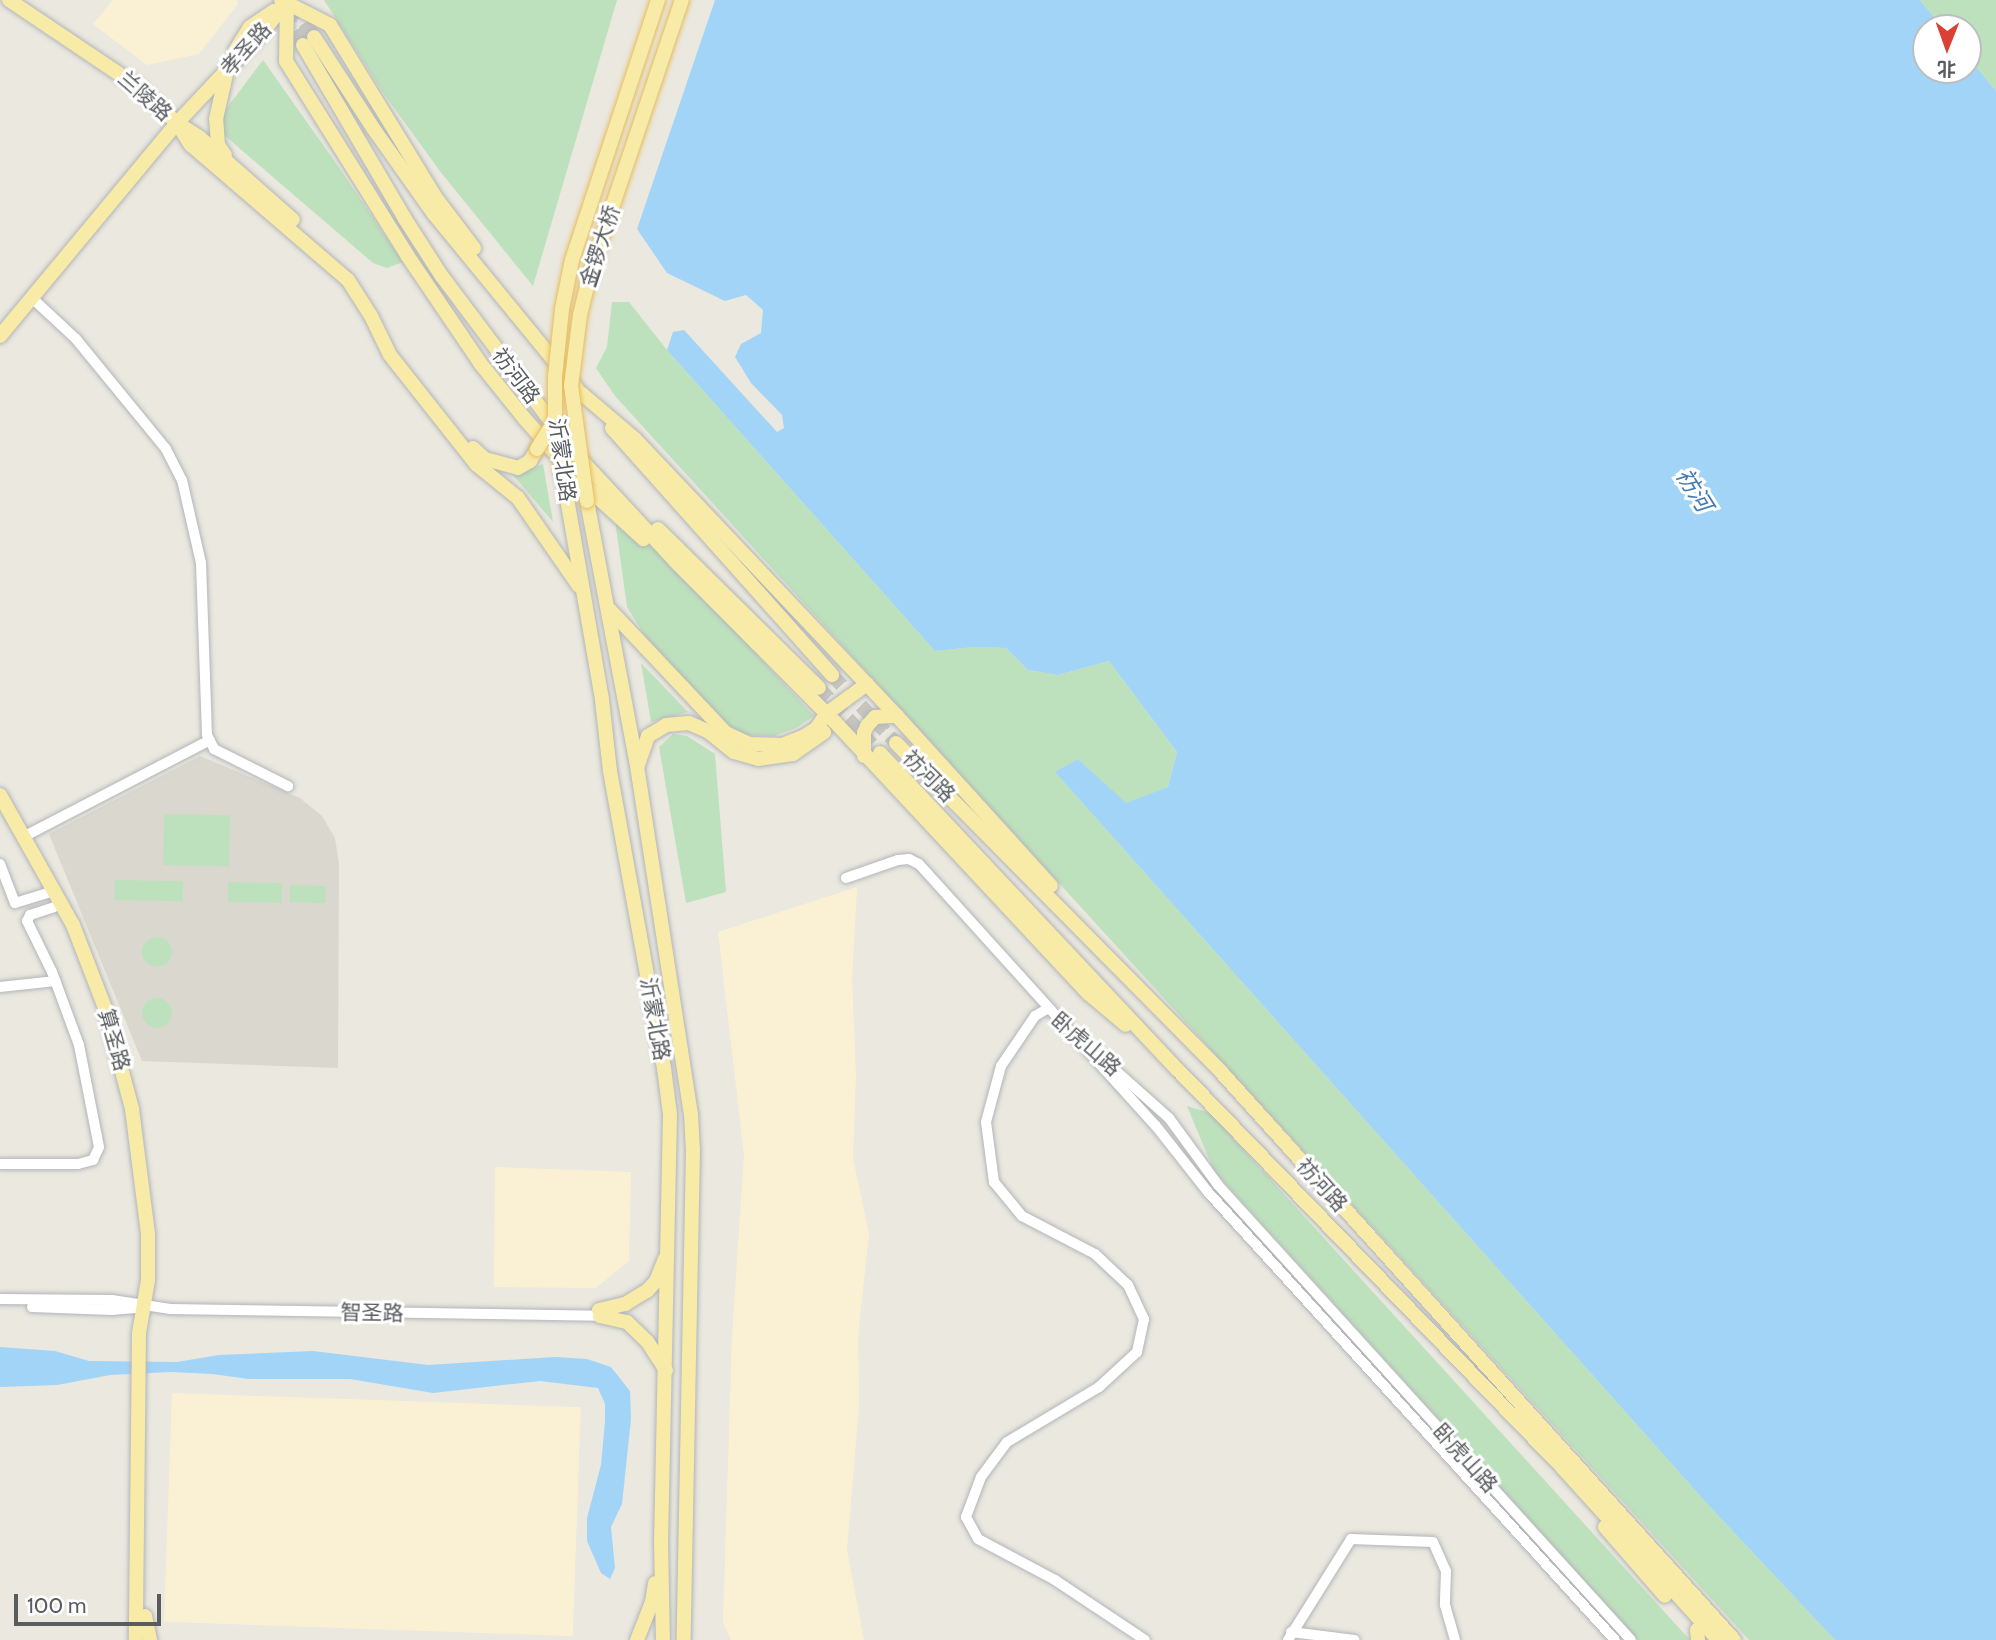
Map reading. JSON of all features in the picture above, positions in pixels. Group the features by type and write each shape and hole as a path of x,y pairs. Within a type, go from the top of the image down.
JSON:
{"main road":[{"name":"兰陵路","path":"9,0 137,86 177,123"},
{"name":"金锣大桥","path":"555,405 558,340 572,260 659,0"},
{"name":"金锣大桥","path":"587,501 571,386 580,315 591,270 682,0"},
{"name":"孝圣路","path":"0,326 157,139 177,123 190,100 241,45 250,27 285,1"},
{"name":"孝圣路","path":"0,337 177,123 285,1"},
{"path":"285,1 286,61 407,255 480,363 580,481 733,620"},
{"name":"祊河路","path":"285,1 330,25 436,198 528,331"},
{"name":"兰陵路","path":"0,6 81,58 155,113 177,123"},
{"name":"祊河路","path":"819,688 643,513 571,449 405,219 308,41 434,214 528,331 832,675"},
{"path":"227,69 216,119 218,145 231,165"},
{"path":"177,123 199,137 355,275 393,350 457,431 485,459 518,468 530,461 555,420"},
{"path":"177,123 191,145 348,280 398,365 476,464 518,498 582,590"},
{"path":"407,255 493,344"},
{"path":"581,393 635,439 867,684 1222,1073"},
{"name":"沂蒙北路","path":"555,405 562,470 602,700 610,771 670,1114 661,1540 663,1640"},
{"path":"571,449 830,718 1089,994 1178,1070"},
{"name":"沂蒙北路","path":"587,501 637,766 687,1079 692,1137 684,1640"},
{"path":"608,607 726,733 742,742 759,746 794,741 830,718"},
{"path":"637,766 648,736 666,725 689,723 709,732 734,752 758,759 793,754 867,684"},
{"path":"864,756 864,733 867,726 875,717 897,716"},
{"name":"祊河路","path":"896,743 1222,1073 1734,1640"},
{"name":"祊河路","path":"880,753 1178,1070 1561,1466 1718,1640"},
{"name":"算圣路","path":"0,795 73,925 102,998 132,1109 144,1190 148,1280 144,1307 140,1617 136,1640"},
{"name":"算圣路","path":"0,812 54,907 97,1011 123,1111 135,1191 139,1279 144,1307"},
{"path":"600,1313 625,1304 647,1291 656,1281 668,1252"},
{"path":"600,1313 627,1322 647,1340 666,1370"},
{"path":"1561,1466 1616,1542 1700,1637"},
{"path":"637,1640 652,1602 661,1540"},
{"path":"686,1555 694,1640"},
{"path":"125,1640 140,1617"},
{"path":"140,1617 147,1640"}],"street":[{"path":"32,298 76,340 166,449 182,480 201,563 210,740 214,749 288,786"},
{"path":"25,836 210,740"},
{"path":"846,878 898,860 909,859 919,864 1047,1009 1035,1016 1001,1066 986,1122 994,1182 1022,1216 1095,1254 1128,1285 1144,1319 1138,1352 1100,1387 1007,1442 981,1477 966,1517 978,1539 1055,1580 1145,1640"},
{"path":"0,864 15,903 47,893"},
{"path":"0,1164 78,1164 93,1160 99,1147 79,1045 56,981 27,921 30,915 54,907"},
{"path":"0,987 56,981"},
{"name":"卧虎山路","path":"1047,1009 1156,1126 1209,1192 1615,1640"},
{"name":"卧虎山路","path":"1047,1009 1169,1118 1218,1185 1631,1640"},
{"name":"智圣路","path":"0,1299 112,1300 144,1307"},
{"name":"智圣路","path":"0,1306 112,1310 144,1307 600,1313"},
{"path":"1355,1640 1289,1636 1351,1539 1433,1542 1446,1570 1445,1605 1455,1640"}],"shaded area":[{"path":"113,0 236,0 238,4 199,54 147,65 93,24"},
{"path":"200,756 300,798 322,816 335,838 339,864 338,1068 142,1061 49,834"},
{"path":"857,887 852,979 856,1075 853,1158 869,1234 858,1336 859,1406 847,1550 864,1640 731,1640 723,1622 732,1336 744,1155 718,932"},
{"path":"495,1167 631,1172 629,1261 596,1288 494,1287"},
{"path":"172,1393 581,1407 573,1636 164,1622"}],"green space":[{"path":"324,0 617,0 533,286 439,170 384,94"},
{"path":"1920,0 1996,0 1996,91 1982,74 1982,14 1932,14"},
{"path":"263,60 403,262 387,268 373,263 223,134 223,113"},
{"path":"612,302 629,302 667,350 935,651 974,647 1006,648 1028,670 1058,675 1109,661 1177,752 1168,787 1126,804 1078,759 1056,773 1711,1508 1835,1640 1749,1640 615,396 596,368 607,347"},
{"path":"543,464 553,522 513,475"},
{"path":"612,499 814,716 796,728 774,736 746,735 728,726 645,636 627,607"},
{"path":"641,663 688,712 651,722"},
{"path":"673,734 687,736 715,754 726,892 686,903 659,747"},
{"path":"164,814 230,815 229,866 163,865"},
{"path":"115,880 183,881 183,901 115,900"},
{"path":"228,882 282,883 282,903 228,902"},
{"path":"290,885 326,886 325,903 289,902"},
{"path":"157,937 163,938 171,946 171,958 163,966 157,967 151,966 143,958 142,952 143,946 151,938"},
{"path":"157,998 163,999 171,1007 171,1019 163,1027 157,1028 151,1027 143,1019 142,1013 143,1007 151,999"},
{"path":"1187,1106 1210,1113 1690,1640 1638,1640 1214,1171"}],"water":[{"name":"祊河","path":"715,0 1920,0 1932,14 1912,14 1912,84 1982,84 1982,74 1996,91 1996,1640 1835,1640 1711,1508 1055,772 1078,759 1126,803 1168,787 1177,752 1109,661 1058,675 1028,670 1006,648 974,647 935,651 667,350 673,332 684,330 777,432 784,428 782,415 751,383 735,357 741,344 761,333 763,310 746,295 725,301 667,273 637,229"},
{"path":"0,1347 55,1351 89,1361 177,1362 219,1355 313,1351 428,1365 555,1357 587,1359 611,1367 630,1391 631,1419 622,1504 611,1527 615,1568 610,1579 601,1573 587,1541 587,1518 601,1465 605,1421 605,1404 598,1388 540,1381 433,1393 350,1379 249,1379 171,1372 110,1375 57,1385 0,1387"}],"tunnel":[{"path":"294,5 314,37"},
{"path":"284,13 303,45"},
{"path":"832,675 896,743"},
{"path":"819,688 880,753"}]}
